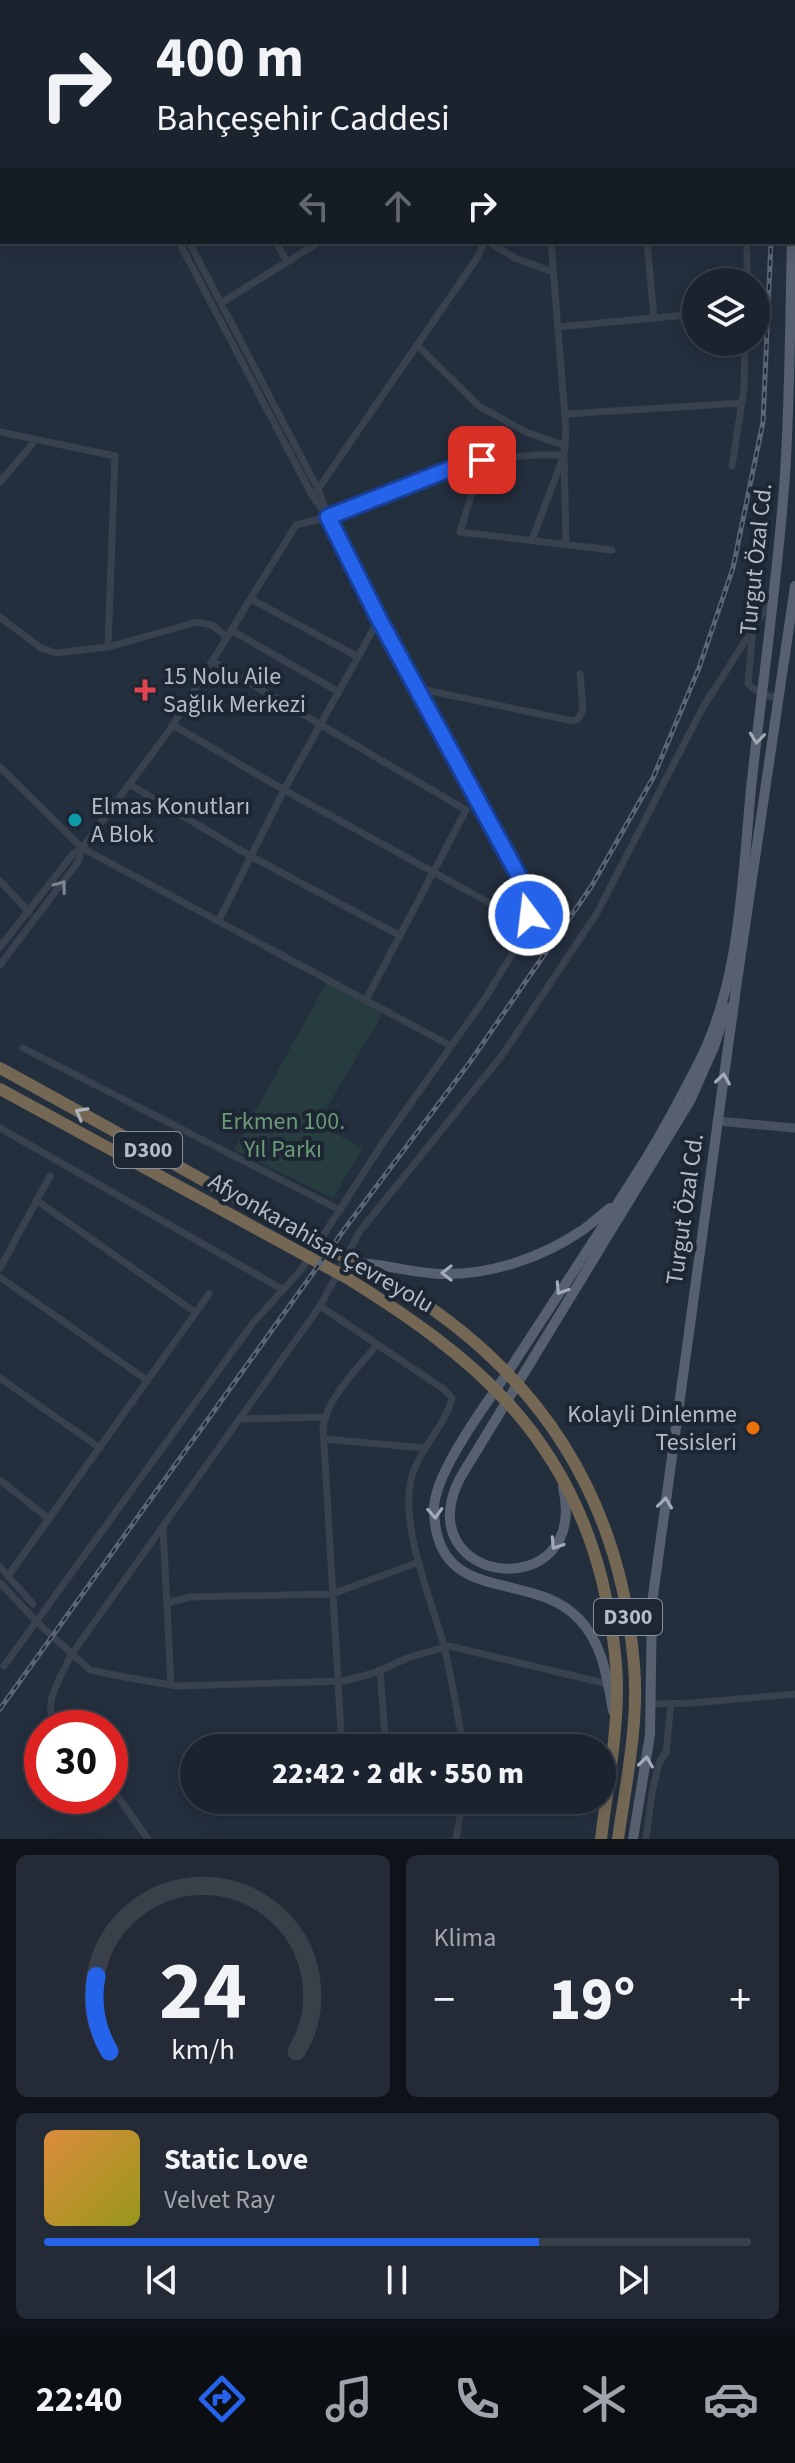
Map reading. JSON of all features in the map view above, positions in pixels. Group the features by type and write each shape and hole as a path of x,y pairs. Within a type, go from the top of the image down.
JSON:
{"highway":[{"name":"Afyonkarahisar Çevreyolu","path":"0,1068 411,1295 482,1347 541,1413 583,1478 603,1521 617,1562 629,1623 634,1668 633,1729 618,1839"},
{"name":"Afyonkarahisar Çevreyolu","path":"0,1089 347,1278 404,1313 473,1366 502,1394 559,1470 582,1517 606,1600 615,1656 616,1726"},
{"name":"D300","path":"601,1839 616,1726"}],"main road":[{"name":"Turgut Özal Cd.","path":"633,1839 646,1766 652,1704 652,1603 717,1121 785,474 792,244"},
{"name":"Turgut Özal Cd.","path":"732,978 795,586"},
{"path":"616,1726 603,1659 579,1619 560,1603 543,1595 481,1581 461,1572 445,1554 437,1534 433,1512 435,1494 447,1468 670,1117 702,1057 732,978"},
{"path":"559,1470 568,1510 562,1537 547,1556 534,1564 505,1571 476,1562 462,1550 449,1515 452,1496 690,1101 714,1047 732,978"},
{"path":"354,1263 447,1274 490,1269 558,1245 618,1202"}],"street":[{"path":"180,244 313,497 328,517"},
{"path":"4,1666 253,1323 301,1270 520,945 528,923 529,912 522,882 379,619 328,517 318,489 190,244"},
{"path":"277,244 287,262"},
{"path":"221,303 316,244"},
{"path":"313,497 485,244"},
{"path":"490,244 515,258 553,272"},
{"path":"551,244 565,414 566,544"},
{"path":"647,244 654,318"},
{"path":"747,244 747,268"},
{"path":"558,327 682,315"},
{"path":"417,345 479,406 526,432 565,446"},
{"path":"732,466 742,403 744,356"},
{"path":"565,414 742,403"},
{"path":"0,432 115,456 108,647"},
{"path":"0,482 35,441"},
{"path":"0,947 73,854 82,848 173,725 296,525 328,517 470,461 564,455"},
{"path":"532,540 564,455"},
{"path":"482,460 460,532 612,550"},
{"path":"251,599 358,657"},
{"path":"50,1710 50,1702 71,1655 320,1306 360,1231 503,1054 597,913 703,707 772,599"},
{"path":"0,617 49,652 108,647 197,622 212,625 339,692"},
{"path":"219,920 284,790 379,619"},
{"path":"754,625 747,668 748,684 761,694 778,698"},
{"path":"212,661 466,810 366,1000"},
{"path":"416,688 573,721 583,710 580,674"},
{"path":"173,725 506,912 529,912"},
{"path":"0,767 82,848 451,1046"},
{"path":"129,784 252,857 399,935"},
{"path":"0,965 78,862 82,848"},
{"path":"0,881 35,919"},
{"path":"23,1048 340,1210"},
{"path":"717,1121 795,1128"},
{"path":"0,1128 282,1289"},
{"path":"0,1268 50,1176"},
{"path":"36,1200 195,1312"},
{"path":"0,1277 148,1381"},
{"path":"8,1576 209,1294"},
{"path":"320,1306 451,1395 450,1406 424,1448 411,1480 411,1530 444,1647 461,1734"},
{"path":"341,1734 325,1417 335,1398 377,1344"},
{"path":"0,1378 100,1448"},
{"path":"242,1419 325,1417"},
{"path":"324,1439 424,1448"},
{"path":"0,1480 49,1519"},
{"path":"163,1528 171,1685"},
{"path":"167,1603 190,1597 332,1594 419,1562"},
{"path":"0,1567 33,1604"},
{"path":"0,1583 71,1655 90,1670 171,1685 338,1681 449,1646 608,1684"},
{"path":"380,1670 385,1734"},
{"path":"652,1704 795,1694"},
{"path":"646,1839 652,1793 659,1763 666,1752 671,1704"},
{"path":"128,1813 145,1838"},
{"path":"456,1839 460,1814"}],"green space":[{"name":"Erkmen 100. Yıl Parkı","path":"328,980 385,1010 317,1124 363,1148 333,1198 234,1150"}],"railway":[{"path":"0,1709 346,1227 470,1062 591,887 653,778 699,668 733,568 763,422 771,244"}],"place":[{"name":"15 Nolu Aile Sağlık Merkezi","path":"145,690"},
{"name":"Elmas Konutları A Blok","path":"75,820"},
{"name":"Kolayli Dinlenme Tesisleri","path":"753,1428"}],"route":[{"path":"482,460 470,461 328,517 379,619 522,882 529,915"}]}
